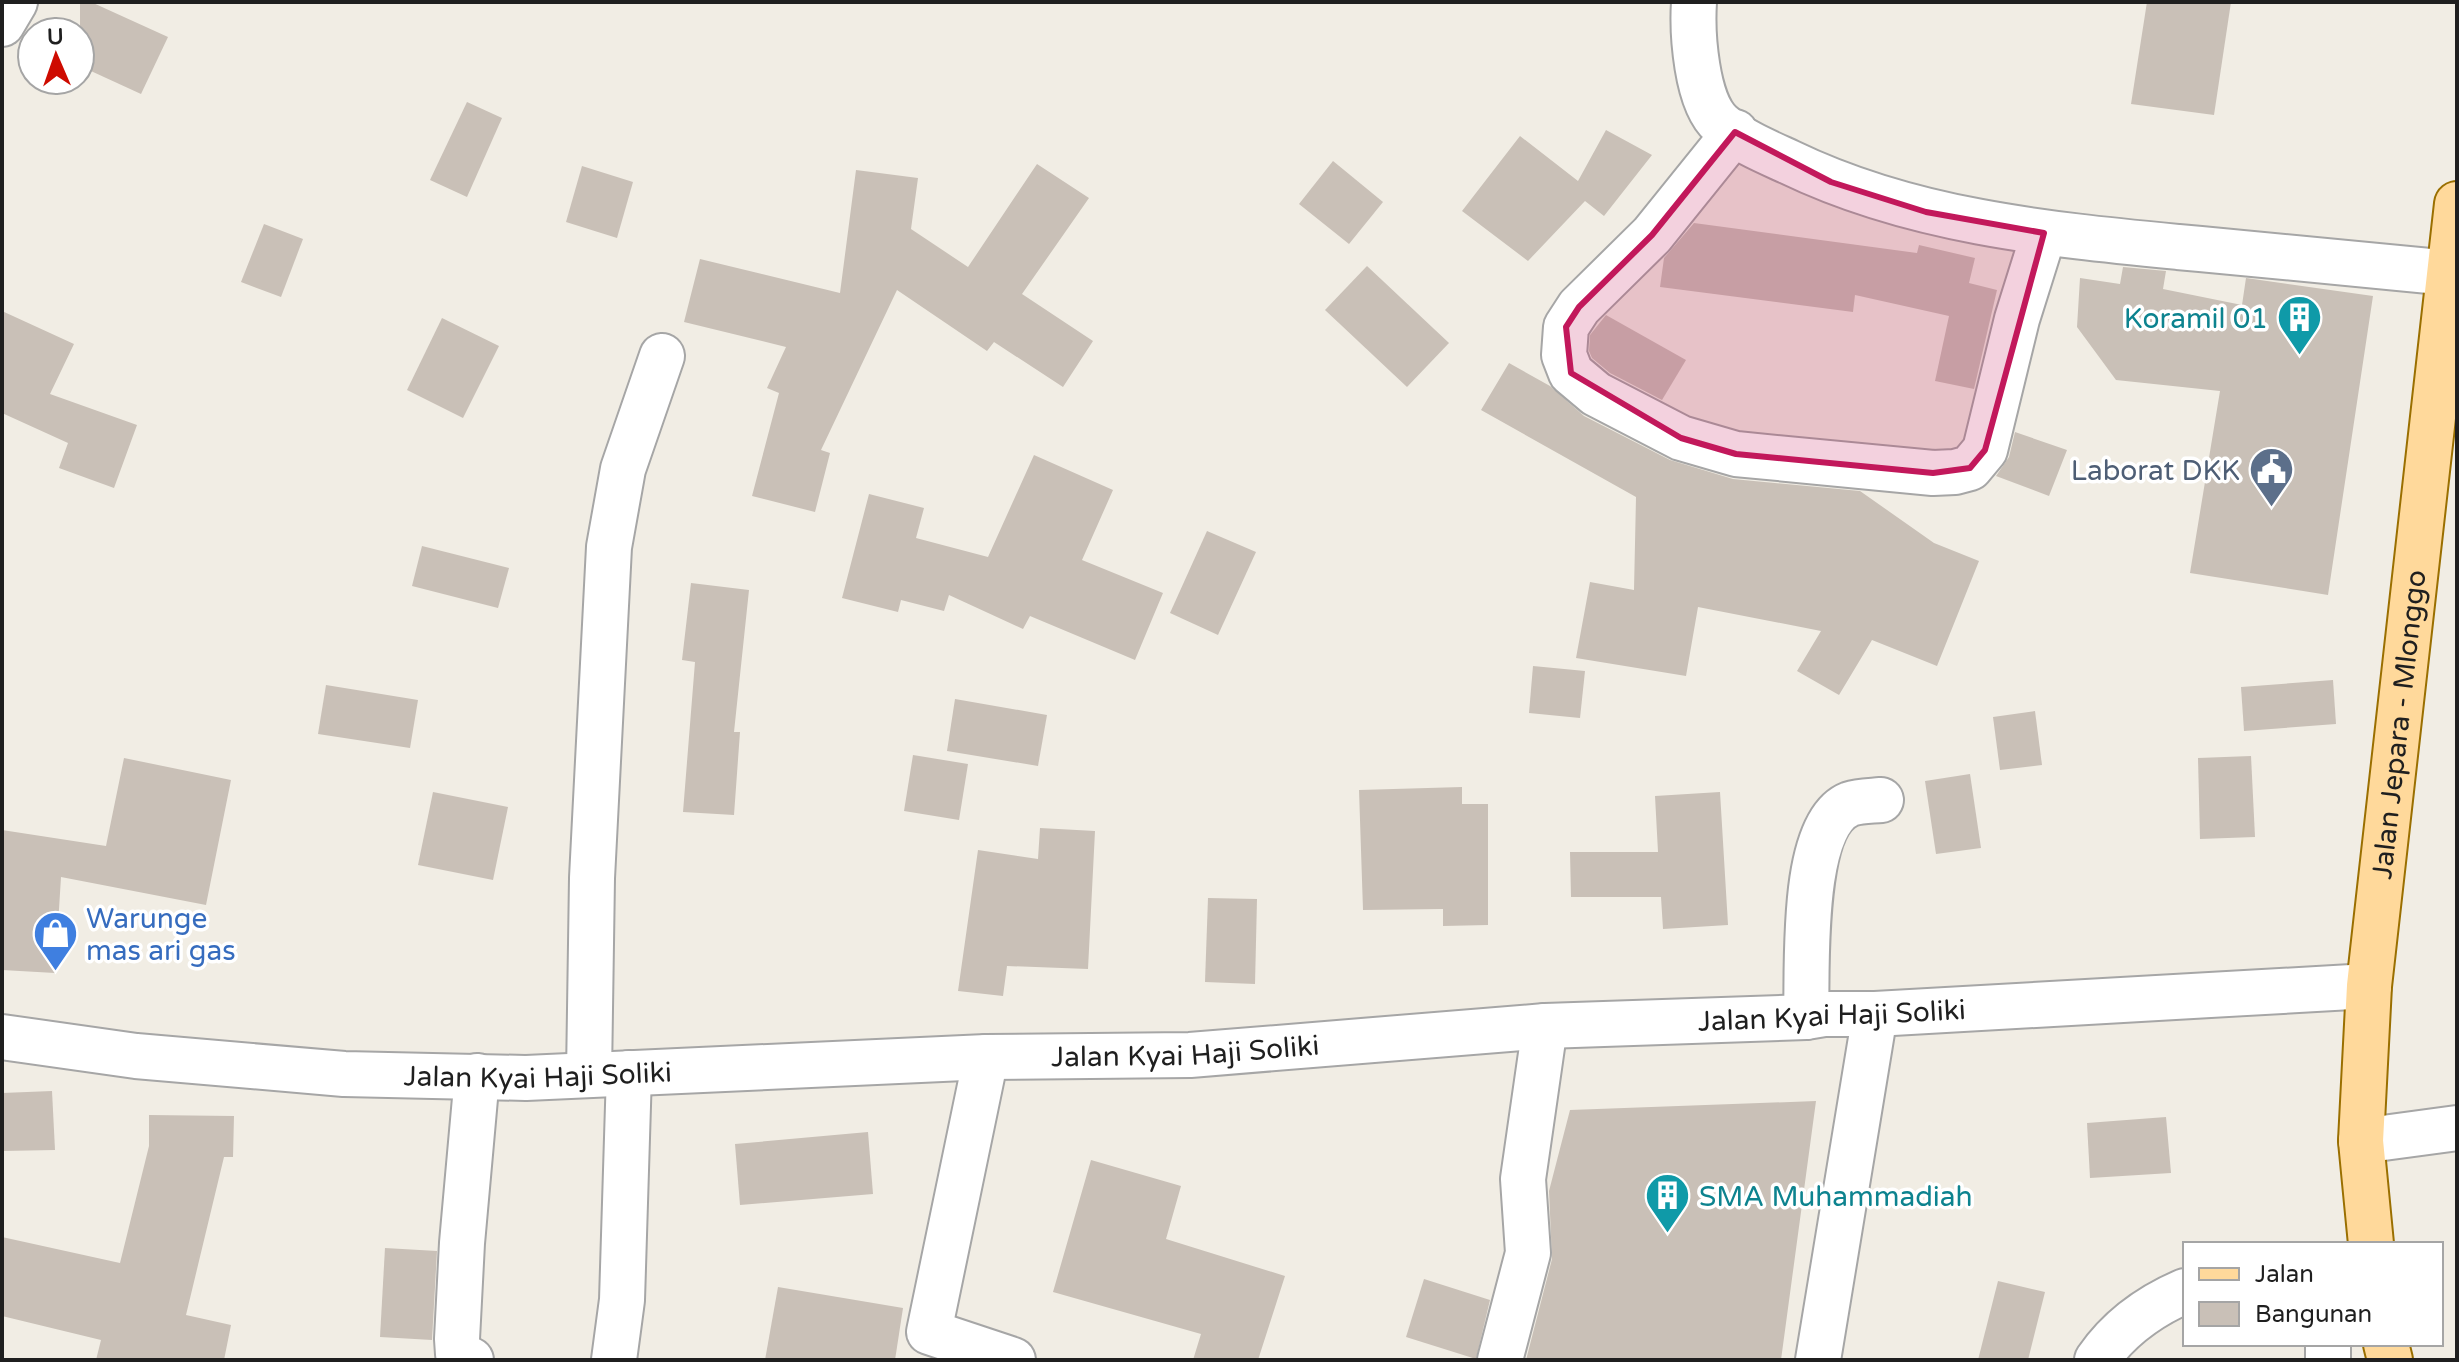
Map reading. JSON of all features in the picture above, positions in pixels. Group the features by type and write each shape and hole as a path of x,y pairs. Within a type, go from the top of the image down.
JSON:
{"main road":[{"name":"Jalan Jepara - Mlonggo","path":"2371,1242 2361,1141 2369,986 2457,204"}],"street":[{"path":"2,24 15,2"},
{"path":"1694,2 1698,74 1702,89 1720,123 1758,147 1845,187 1926,212 2044,233 2450,273"},
{"path":"1735,132 1652,235 1579,307 1566,327 1564,355 1571,373 1596,394 1681,438 1736,454 1933,473 1970,468 1985,450 2017,319 2044,233"},
{"path":"614,1360 622,1300 609,1074 592,878 609,547 623,469 662,356"},
{"path":"1806,1017 1810,893 1818,848 1831,821 1848,805 1881,800"},
{"name":"Jalan Kyai Haji Soliki","path":"2,1037 136,1056 329,1073 526,1078 986,1057 1190,1055 1545,1026 1875,1014 2369,986"},
{"path":"1818,1360 1875,1014"},
{"path":"1500,1360 1528,1253 1523,1179 1545,1026"},
{"path":"986,1057 925,1346 1013,1360"},
{"path":"471,1360 458,1354 457,1339 477,1076"},
{"path":"2361,1141 2457,1128"},
{"path":"2097,1360 2107,1345 2127,1326 2152,1307 2183,1292"}],"highlighted area":[{"path":"1735,132 1831,182 1926,212 2044,233 1985,450 1970,468 1933,473 1736,454 1681,438 1571,373 1566,327 1579,307 1652,235"}],"building":[{"path":"80,2 91,2 168,37 141,94 96,73 96,16 80,16"},
{"path":"2147,2 2231,2 2214,115 2131,104"},
{"path":"467,102 502,118 467,197 430,180"},
{"path":"1606,130 1652,155 1604,216 1585,201 1528,261 1462,211 1520,136 1578,181"},
{"path":"1333,161 1383,202 1349,244 1299,204"},
{"path":"1037,164 1089,198 1022,294 1093,341 1063,387 994,342 987,351 897,290 821,450 830,453 815,512 752,496 779,393 767,388 786,347 684,322 700,259 840,293 856,170 918,178 911,229 968,267"},
{"path":"582,166 633,182 617,238 566,222"},
{"path":"1694,223 1917,253 1919,245 1975,258 1969,283 1997,290 1974,389 1935,381 1949,316 1855,295 1853,312 1660,287 1664,258"},
{"path":"264,224 303,239 281,297 241,282"},
{"path":"1367,266 1449,343 1407,387 1325,310"},
{"path":"2123,267 2166,271 2163,289 2242,305 2246,278 2373,296 2328,595 2190,573 2220,391 2116,380 2077,327 2080,278 2120,284"},
{"path":"2,311 74,344 50,394 137,425 114,488 59,468 68,443 2,413"},
{"path":"1606,315 1686,360 1662,400 1610,373 1592,358 1590,335"},
{"path":"442,318 499,346 463,418 407,390"},
{"path":"1509,363 1550,386 1584,416 1670,460 1733,479 1860,491 1934,543 1979,561 1937,666 1872,640 1839,695 1797,671 1821,631 1698,607 1686,676 1576,658 1590,582 1634,590 1636,497 1481,410"},
{"path":"2015,432 2067,450 2049,496 1996,476 2009,457"},
{"path":"1034,455 1113,490 1082,560 1163,593 1135,660 1030,616 1023,629 949,595 944,611 901,600 898,612 842,598 869,494 924,508 916,538 988,557"},
{"path":"1207,531 1256,552 1218,635 1170,613"},
{"path":"422,546 509,568 498,608 412,586"},
{"path":"691,583 749,590 734,732 740,732 734,815 683,812 695,662 682,660"},
{"path":"1533,666 1585,671 1580,718 1529,713"},
{"path":"2333,680 2336,724 2244,731 2241,687"},
{"path":"326,685 418,700 410,748 318,734"},
{"path":"955,699 1047,715 1038,766 947,751"},
{"path":"2035,711 2042,765 2000,770 1993,717"},
{"path":"913,755 968,764 959,820 904,811"},
{"path":"2251,756 2255,837 2200,839 2198,758"},
{"path":"124,758 231,780 206,905 61,877 55,973 2,970 2,830 106,846"},
{"path":"1970,774 1981,848 1936,854 1925,781"},
{"path":"1462,787 1462,804 1488,804 1488,925 1443,926 1443,909 1363,910 1359,790"},
{"path":"433,792 508,807 493,880 418,865"},
{"path":"1720,792 1728,925 1663,929 1661,897 1571,897 1570,852 1658,852 1655,796"},
{"path":"1040,828 1095,831 1088,969 1007,966 1003,996 958,991 978,850 1038,859"},
{"path":"1208,898 1257,899 1255,984 1205,982"},
{"path":"52,1091 55,1150 2,1151 2,1093"},
{"name":"SMA Muhammadiah","path":"1816,1101 1781,1360 1526,1360 1552,1259 1549,1191 1570,1110"},
{"path":"149,1115 234,1116 233,1157 224,1157 186,1315 231,1325 224,1360 96,1360 101,1340 2,1316 2,1237 120,1263 149,1146"},
{"path":"2166,1117 2171,1173 2090,1178 2087,1123"},
{"path":"868,1132 873,1194 740,1205 735,1144"},
{"path":"1091,1160 1181,1186 1166,1239 1285,1276 1258,1360 1193,1360 1201,1334 1053,1292"},
{"path":"385,1248 437,1251 432,1340 380,1337"},
{"path":"1424,1279 1490,1300 1476,1359 1406,1337"},
{"path":"1998,1281 2045,1292 2028,1360 1978,1360"},
{"path":"778,1287 903,1308 895,1360 765,1360"}],"place":[{"name":"Koramil 01","path":"2299,357"},
{"name":"Laborat DKK","path":"2271,509"},
{"name":"Warunge mas ari gas","path":"55,973"},
{"name":"SMA Muhammadiah","path":"1668,1235"}]}
